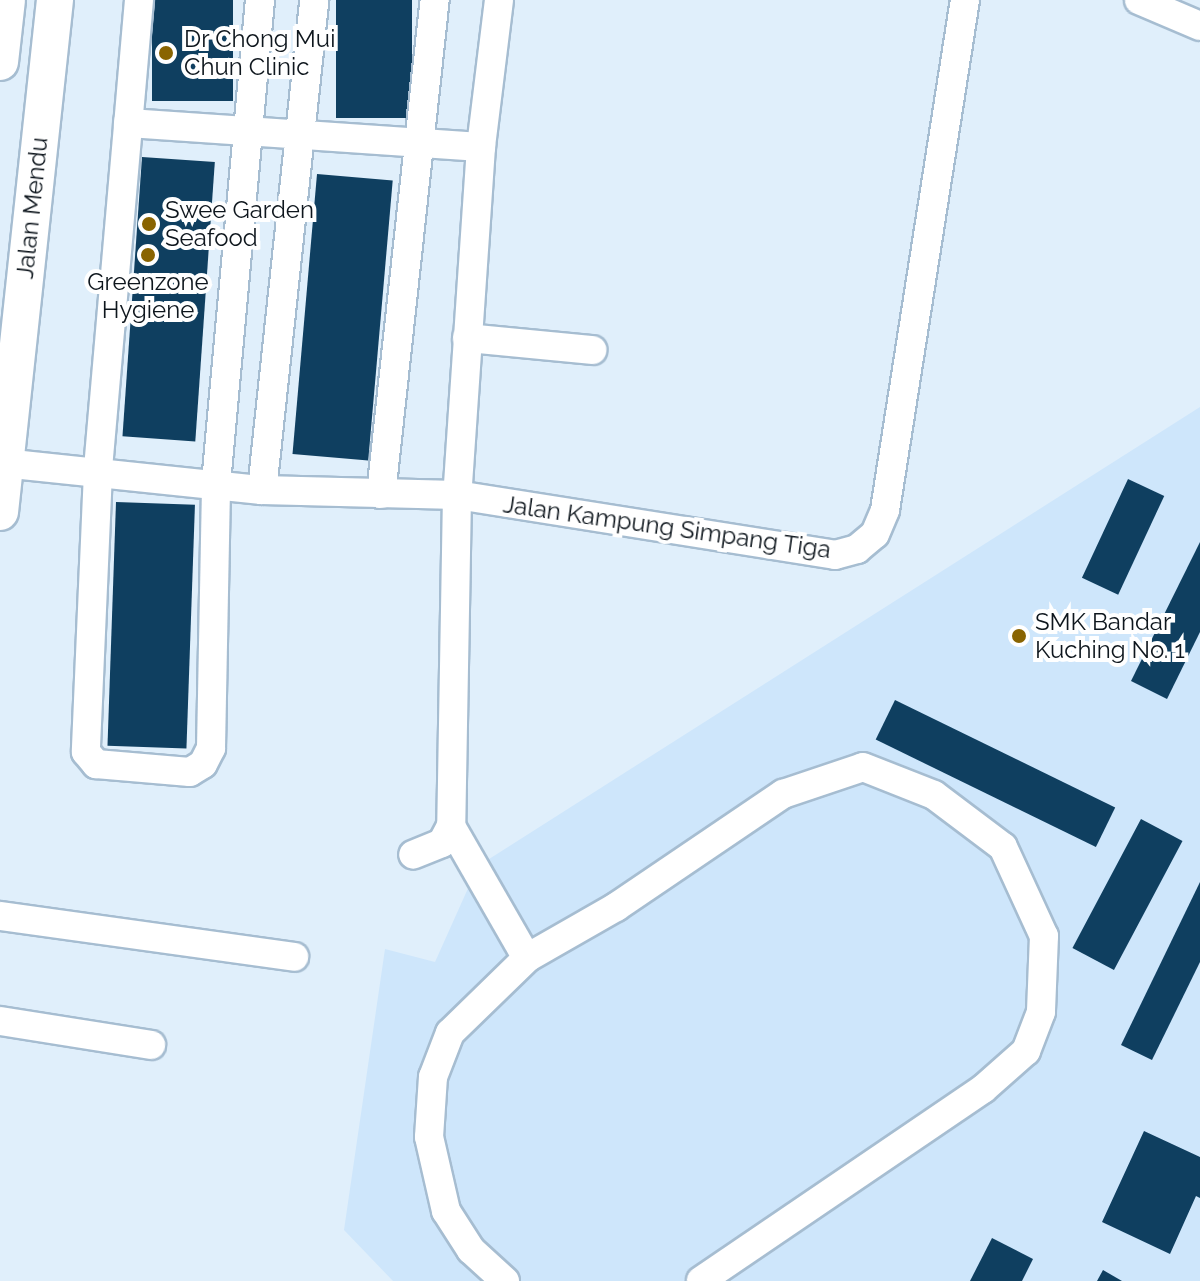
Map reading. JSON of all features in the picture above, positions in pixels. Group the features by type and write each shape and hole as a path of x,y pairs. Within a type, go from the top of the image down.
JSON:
{"main road":[{"path":"0,62 7,0"},
{"name":"Jalan Mendu","path":"0,512 55,0"}],"street":[{"path":"139,0 98,472 86,752 96,764 190,772 203,764 211,748 216,483 260,0"},
{"path":"262,490 314,0"},
{"path":"381,494 422,142 435,0"},
{"path":"413,855 442,843 451,826 457,495 481,147 499,0"},
{"name":"Jalan Kampung Simpang Tiga","path":"457,495 835,555 857,549 875,534 885,510 965,0"},
{"path":"1139,0 1200,26"},
{"path":"128,123 481,147"},
{"path":"467,338 592,350"},
{"path":"3,463 262,490 457,495"},
{"path":"505,1281 471,1250 446,1211 429,1137 433,1077 450,1033 527,958 616,907 783,794 863,767 934,795 1003,847 1044,936 1041,1012 1026,1051 983,1089 701,1281"},
{"path":"451,826 527,958"},
{"path":"0,916 294,957"},
{"path":"0,1021 151,1045"}],"shaded area":[{"name":"SMK Bandar Kuching No. 1","path":"1200,407 1200,1281 393,1281 344,1230 385,949 435,962 478,866"}],"building":[{"path":"152,0 233,0 233,101 152,101"},
{"path":"336,0 412,0 412,118 336,118"},
{"path":"142,157 215,162 195,441 122,436"},
{"path":"317,174 393,181 368,461 293,454"},
{"path":"1128,479 1164,496 1118,595 1082,578"},
{"path":"116,502 195,505 186,749 107,746"},
{"path":"1200,542 1200,632 1167,699 1131,681"},
{"path":"895,700 1115,807 1096,847 876,740"},
{"path":"1141,819 1182,841 1114,970 1072,948"},
{"path":"1200,882 1200,962 1152,1060 1121,1045"},
{"path":"1144,1131 1200,1157 1200,1198 1196,1196 1170,1254 1102,1222"},
{"path":"992,1238 1033,1259 1022,1281 970,1281"},
{"path":"1103,1270 1122,1281 1097,1281"}],"place":[{"name":"Dr Chong Mui Chun Clinic","path":"166,53"},
{"name":"Swee Garden Seafood","path":"149,224"},
{"name":"Greenzone Hygiene","path":"148,255"},
{"name":"SMK Bandar Kuching No. 1","path":"1019,636"}]}
